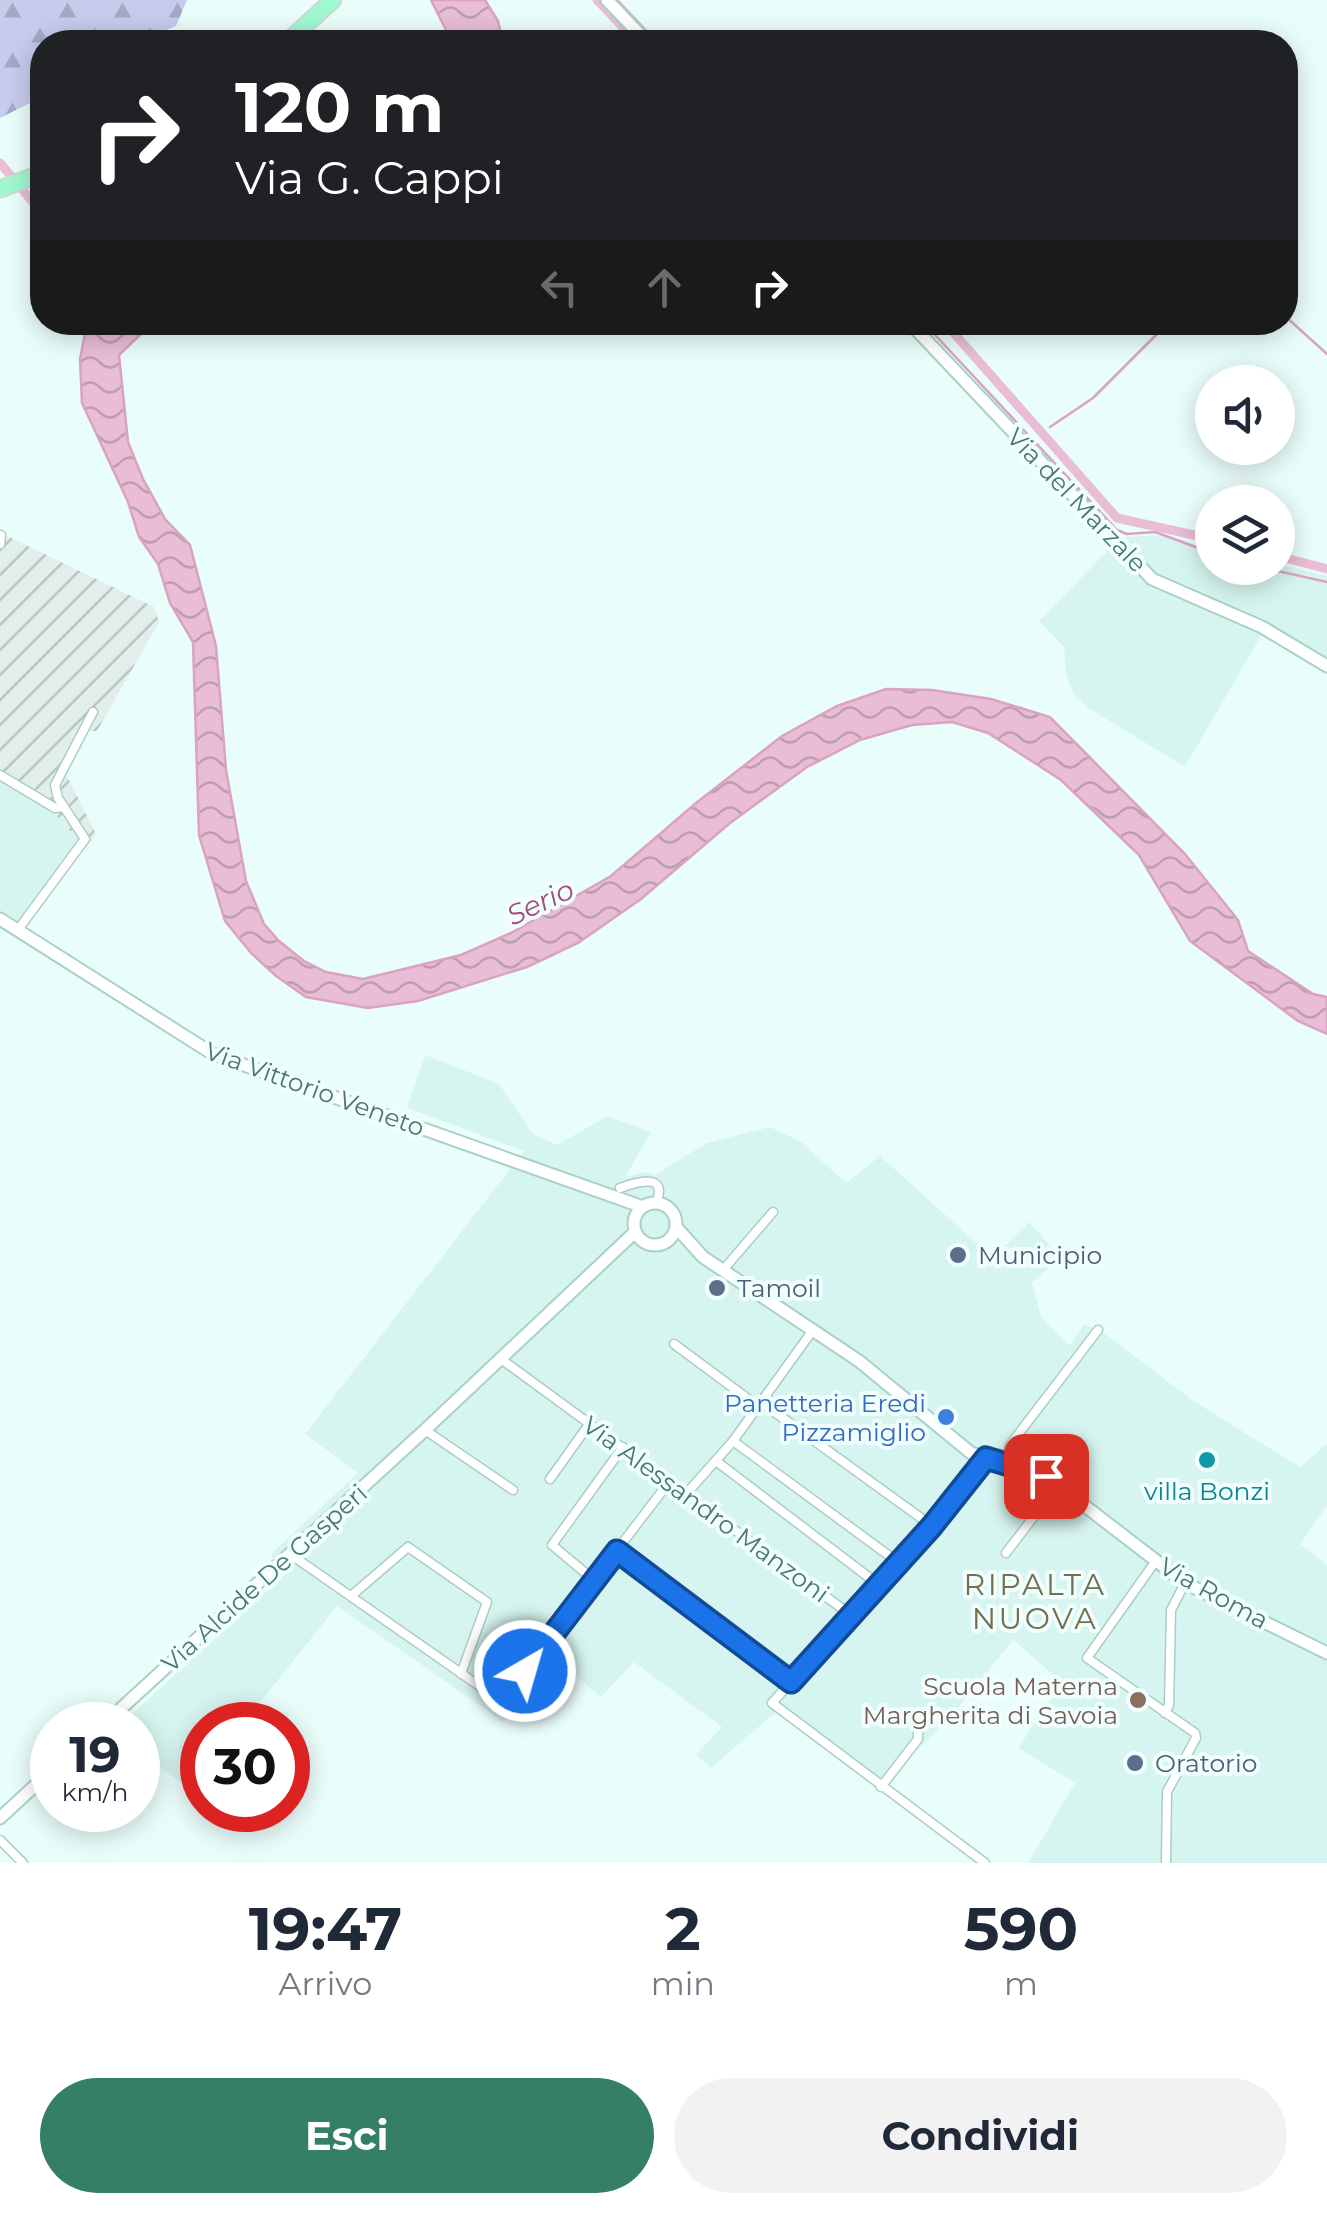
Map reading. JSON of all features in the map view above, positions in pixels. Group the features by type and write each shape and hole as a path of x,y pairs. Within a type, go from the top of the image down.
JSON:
{"highway":[{"path":"300,30 333,0"},
{"path":"0,190 30,179"}],"main road":[{"path":"607,0 636,30"},
{"name":"Via del Marzale","path":"921,335 1152,579 1262,628 1327,666"},
{"name":"Via Vittorio Veneto","path":"6,926 213,1054 597,1192 642,1215"},
{"path":"650,1245 642,1215 674,1214 673,1233 859,1361 955,1442 986,1458"},
{"name":"Via Alcide De Gasperi","path":"127,1702 611,1257 642,1215"},
{"name":"Via Alcide De Gasperi","path":"611,1257 673,1233"},
{"name":"Via Roma","path":"986,1458 1060,1484 1155,1562 1186,1582 1327,1653"},
{"path":"0,1818 30,1790"}],"street":[{"path":"0,534 0,544"},
{"path":"6,926 86,839 55,792 58,778 93,712"},
{"path":"0,774 54,808 64,807"},
{"path":"620,1188 644,1179 657,1186 660,1195 642,1215"},
{"path":"723,1270 772,1212"},
{"path":"687,1493 716,1462 814,1330"},
{"path":"1005,1462 1010,1445 1098,1330"},
{"path":"674,1344 932,1526"},
{"name":"Via Alessandro Manzoni","path":"501,1359 851,1615"},
{"path":"550,1479 590,1423"},
{"path":"425,1430 513,1490"},
{"path":"733,1440 899,1562"},
{"path":"595,1580 552,1545 624,1448"},
{"path":"985,1863 772,1703 932,1526 986,1458"},
{"path":"716,1462 879,1585"},
{"path":"290,1554 501,1701 670,1481"},
{"path":"1006,1553 1060,1484"},
{"path":"351,1596 408,1547 487,1602 462,1674"},
{"path":"617,1551 791,1682"},
{"path":"1155,1562 1087,1658 1196,1738 1167,1792 1166,1863"},
{"path":"1165,1714 1169,1704 1171,1610 1186,1582"},
{"path":"881,1788 918,1739 924,1723"},
{"path":"1,1844 24,1863"}],"shaded area":[{"path":"3,534 154,607 159,622 97,731 88,731 66,774 96,834 85,849 76,845 72,833 57,816 0,780"},
{"path":"1155,535 1195,545 1195,585 1295,585 1295,568 1327,576 1327,672 1262,634 1185,767 1087,707 1073,694 1066,674 1064,647 1039,621 1120,538"},
{"path":"0,780 57,816 72,833 76,845 17,923 0,912"},
{"path":"425,1055 499,1084 533,1134 557,1145 608,1116 651,1132 625,1177 646,1172 655,1175 707,1143 770,1127 801,1142 846,1183 880,1156 993,1258 1029,1222 1060,1257 1032,1283 1041,1317 1070,1346 1084,1324 1104,1333 1192,1400 1300,1467 1327,1444 1327,1506 1300,1544 1327,1565 1327,1863 1028,1863 1075,1783 1019,1748 1040,1712 1064,1684 1013,1640 952,1715 884,1784 784,1705 711,1768 696,1755 722,1727 634,1662 601,1697 550,1654 504,1722 337,1606 260,1702 180,1702 180,1782 160,1767 160,1702 145,1702 286,1574 271,1554 358,1473 305,1434 524,1151 407,1108"}],"green space":[{"path":"0,0 187,0 176,26 166,30 30,30 30,103 0,118"}],"water":[{"path":"431,0 485,0 500,30 446,30"},
{"path":"85,335 140,335 119,355 128,442 165,519 190,545 216,646 226,770 246,881 264,924 304,961 326,972 363,979 461,955 511,933 611,876 782,736 837,706 886,689 932,690 991,699 1050,717 1185,854 1238,920 1248,951 1313,994 1327,997 1327,1034 1298,1021 1190,941 1139,855 1061,780 988,733 952,722 912,725 860,740 807,767 730,823 641,899 578,943 527,967 418,1001 368,1008 306,997 251,953 225,921 199,835 193,642 170,603 158,564 139,537 128,502 82,403 80,359"}],"waterway":[{"path":"597,0 626,30"},
{"path":"617,0 646,30"},
{"path":"0,163 30,199"},
{"path":"1298,328 1327,354"},
{"path":"935,335 1117,530 1127,534 1155,532 1195,547"},
{"path":"955,335 1117,518 1195,535"},
{"path":"1050,427 1093,398 1156,335"},
{"path":"1295,561 1327,569"},
{"path":"1295,575 1327,582"}],"place":[{"name":"Municipio","path":"958,1255"},
{"name":"Tamoil","path":"717,1288"},
{"name":"Panetteria Eredi Pizzamiglio","path":"946,1417"},
{"name":"villa Bonzi","path":"1207,1460"},
{"name":"Scuola Materna Margherita di Savoia","path":"1138,1700"},
{"name":"Oratorio","path":"1135,1763"}],"district":[{"name":"RIPALTA NUOVA","path":"1035,1601"}],"route":[{"path":"525,1671 617,1551 791,1682 932,1526 986,1458 1046,1476"}],"water label":[{"name":"Serio","path":"540,902"}]}
